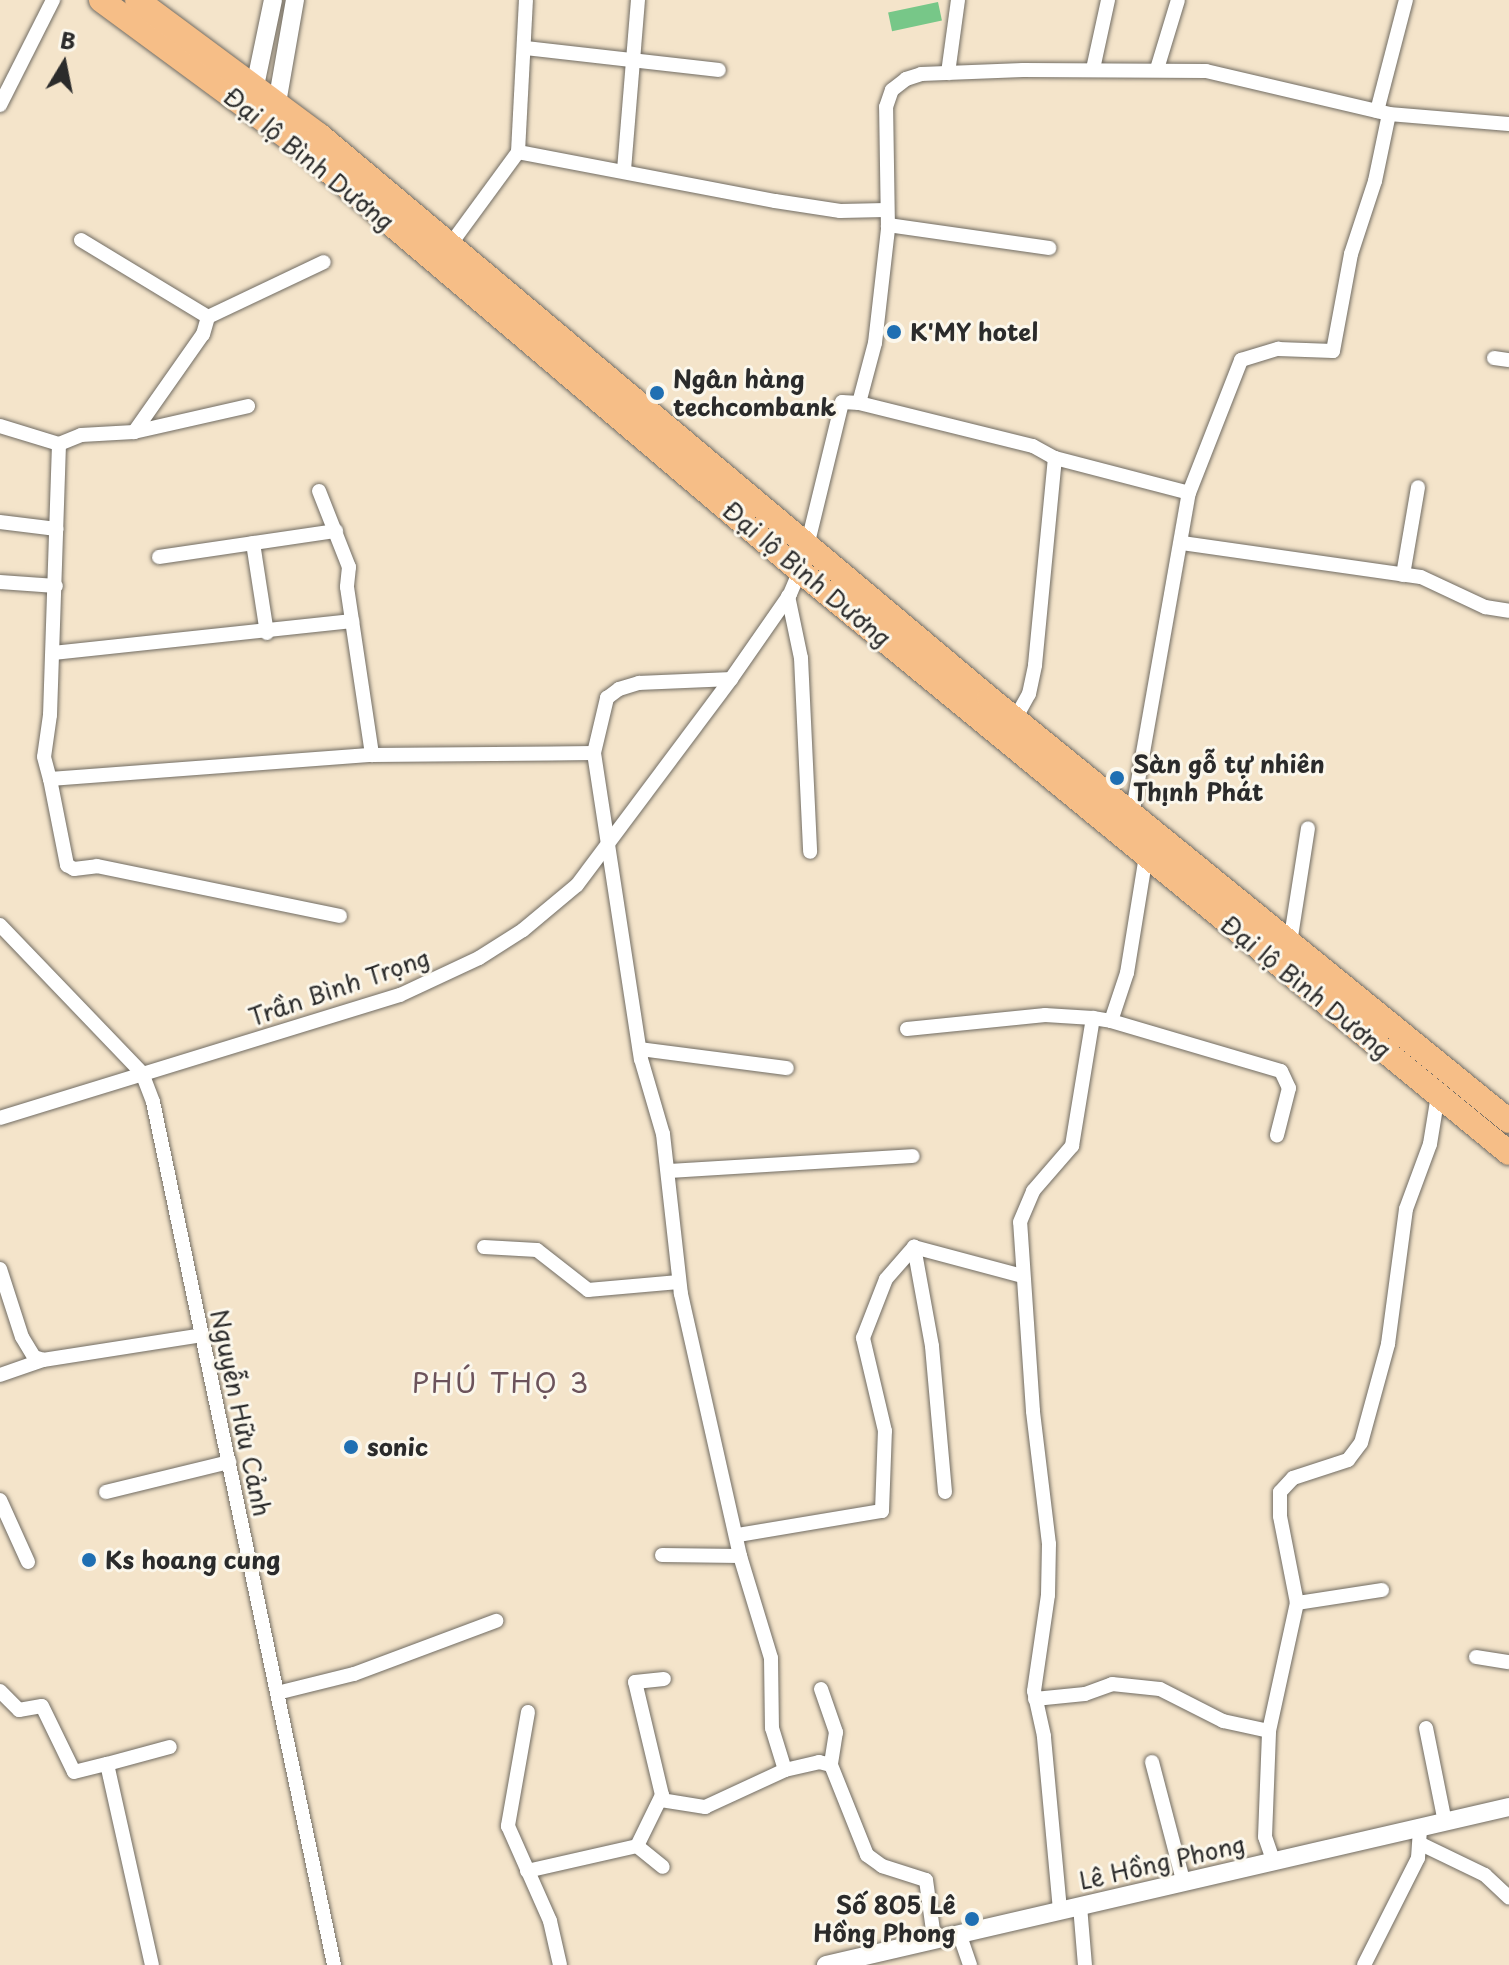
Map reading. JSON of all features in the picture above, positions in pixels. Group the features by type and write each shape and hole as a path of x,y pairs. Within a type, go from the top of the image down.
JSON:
{"highway":[{"name":"Đại lộ Bình Dương","path":"101,0 298,145 800,571 1509,1153"},
{"name":"Đại lộ Bình Dương","path":"137,0 277,103 808,542 1132,815 1507,1112"},
{"path":"800,571 808,542"}],"street":[{"path":"0,105 53,0"},
{"path":"255,86 273,0"},
{"path":"277,103 295,0"},
{"path":"450,245 518,152 526,48 526,0"},
{"path":"624,170 638,0"},
{"path":"948,73 958,0"},
{"path":"1093,69 1108,0"},
{"path":"1157,69 1178,0"},
{"path":"1132,815 1189,493 1241,360 1278,349 1333,351 1406,0"},
{"path":"526,48 719,70"},
{"path":"859,403 881,308 888,225 886,107 892,90 921,74 1093,69 1206,71 1383,112 1509,124"},
{"path":"518,152 775,201 840,211 886,210"},
{"path":"888,225 1049,248"},
{"path":"81,240 208,317"},
{"path":"134,432 203,334 208,317 324,262"},
{"path":"808,542 842,402 859,403 1033,446 1055,458 1189,493"},
{"path":"0,426 59,444 81,435 134,432 248,406"},
{"path":"59,444 53,653 44,757 67,865 74,869 132,872 340,916"},
{"path":"1015,719 1029,694 1035,665 1055,458"},
{"path":"1403,575 1418,487"},
{"path":"319,491 349,567 352,621 372,755"},
{"path":"0,522 57,529"},
{"path":"159,557 336,531"},
{"path":"253,543 267,633"},
{"path":"1182,543 1421,577 1485,607 1509,611"},
{"name":"Trần Bình Trọng","path":"0,1118 400,995 479,958 577,885 731,679 788,596 800,571"},
{"path":"0,582 56,586"},
{"path":"788,596 801,658 810,852"},
{"path":"53,653 267,633 352,621"},
{"path":"731,679 639,683 619,689 607,698 594,753 640,1049 668,1171 679,1282 738,1535 740,1556 771,1658 770,1719 785,1770"},
{"path":"50,779 372,755 594,753"},
{"path":"1290,943 1308,828"},
{"path":"1111,1021 1127,973 1146,856"},
{"name":"Nguyễn Hữu Cảnh","path":"0,925 142,1073 153,1102 334,1965"},
{"path":"907,1029 1045,1015 1111,1021 1281,1071 1289,1088 1277,1135"},
{"path":"1060,1910 1044,1736 1035,1699 1049,1554 1022,1276 1020,1222 1033,1191 1072,1146 1093,1018"},
{"path":"640,1049 787,1068"},
{"path":"1273,1860 1265,1837 1269,1731 1297,1603 1280,1492 1300,1475 1348,1460 1361,1443 1388,1344 1406,1209 1430,1144 1438,1095"},
{"path":"668,1171 913,1156"},
{"path":"484,1247 537,1250 588,1290 679,1282"},
{"path":"914,1247 1022,1276"},
{"path":"914,1247 932,1346 945,1492"},
{"path":"738,1535 882,1511 885,1431 863,1338 886,1279 914,1247"},
{"path":"0,1269 22,1337 34,1357 43,1360"},
{"path":"0,1375 43,1360 202,1335"},
{"path":"106,1492 229,1462"},
{"path":"0,1500 28,1562"},
{"path":"662,1555 740,1556"},
{"path":"1297,1603 1382,1590"},
{"path":"277,1693 354,1674 496,1621"},
{"path":"1476,1657 1509,1662"},
{"path":"527,1871 637,1846 661,1800 635,1682 664,1679"},
{"path":"1035,1699 1085,1694 1112,1684 1160,1689 1223,1721 1269,1731"},
{"path":"821,1689 836,1732 831,1765 867,1855 882,1866 926,1880 934,1938"},
{"path":"0,1691 19,1710 42,1706 74,1772 170,1747"},
{"path":"528,1712 508,1814 527,1871 550,1921 560,1965"},
{"path":"1426,1728 1445,1822"},
{"path":"661,1800 705,1807 785,1770 819,1762 831,1765"},
{"path":"1152,1762 1183,1880"},
{"path":"107,1764 152,1965"},
{"name":"Lê Hồng Phong","path":"826,1965 1273,1860 1421,1836 1445,1822 1508,1803"},
{"path":"1364,1965 1421,1836 1485,1875 1509,1897"},
{"path":"637,1846 663,1867"},
{"path":"1080,1906 1085,1965"},
{"path":"959,1933 970,1965"}],"green space":[{"path":"938,2 942,21 892,31 888,13"}],"place":[{"name":"K'MY hotel","path":"894,332"},
{"name":"Ngân hàng techcombank","path":"657,393"},
{"name":"Sàn gỗ tự nhiên Thịnh Phát","path":"1117,778"},
{"name":"sonic","path":"351,1447"},
{"name":"Ks hoang cung","path":"89,1560"},
{"name":"Số 805 Lê Hồng Phong","path":"972,1919"}],"district":[{"name":"PHÚ THỌ 3","path":"501,1382"}]}
